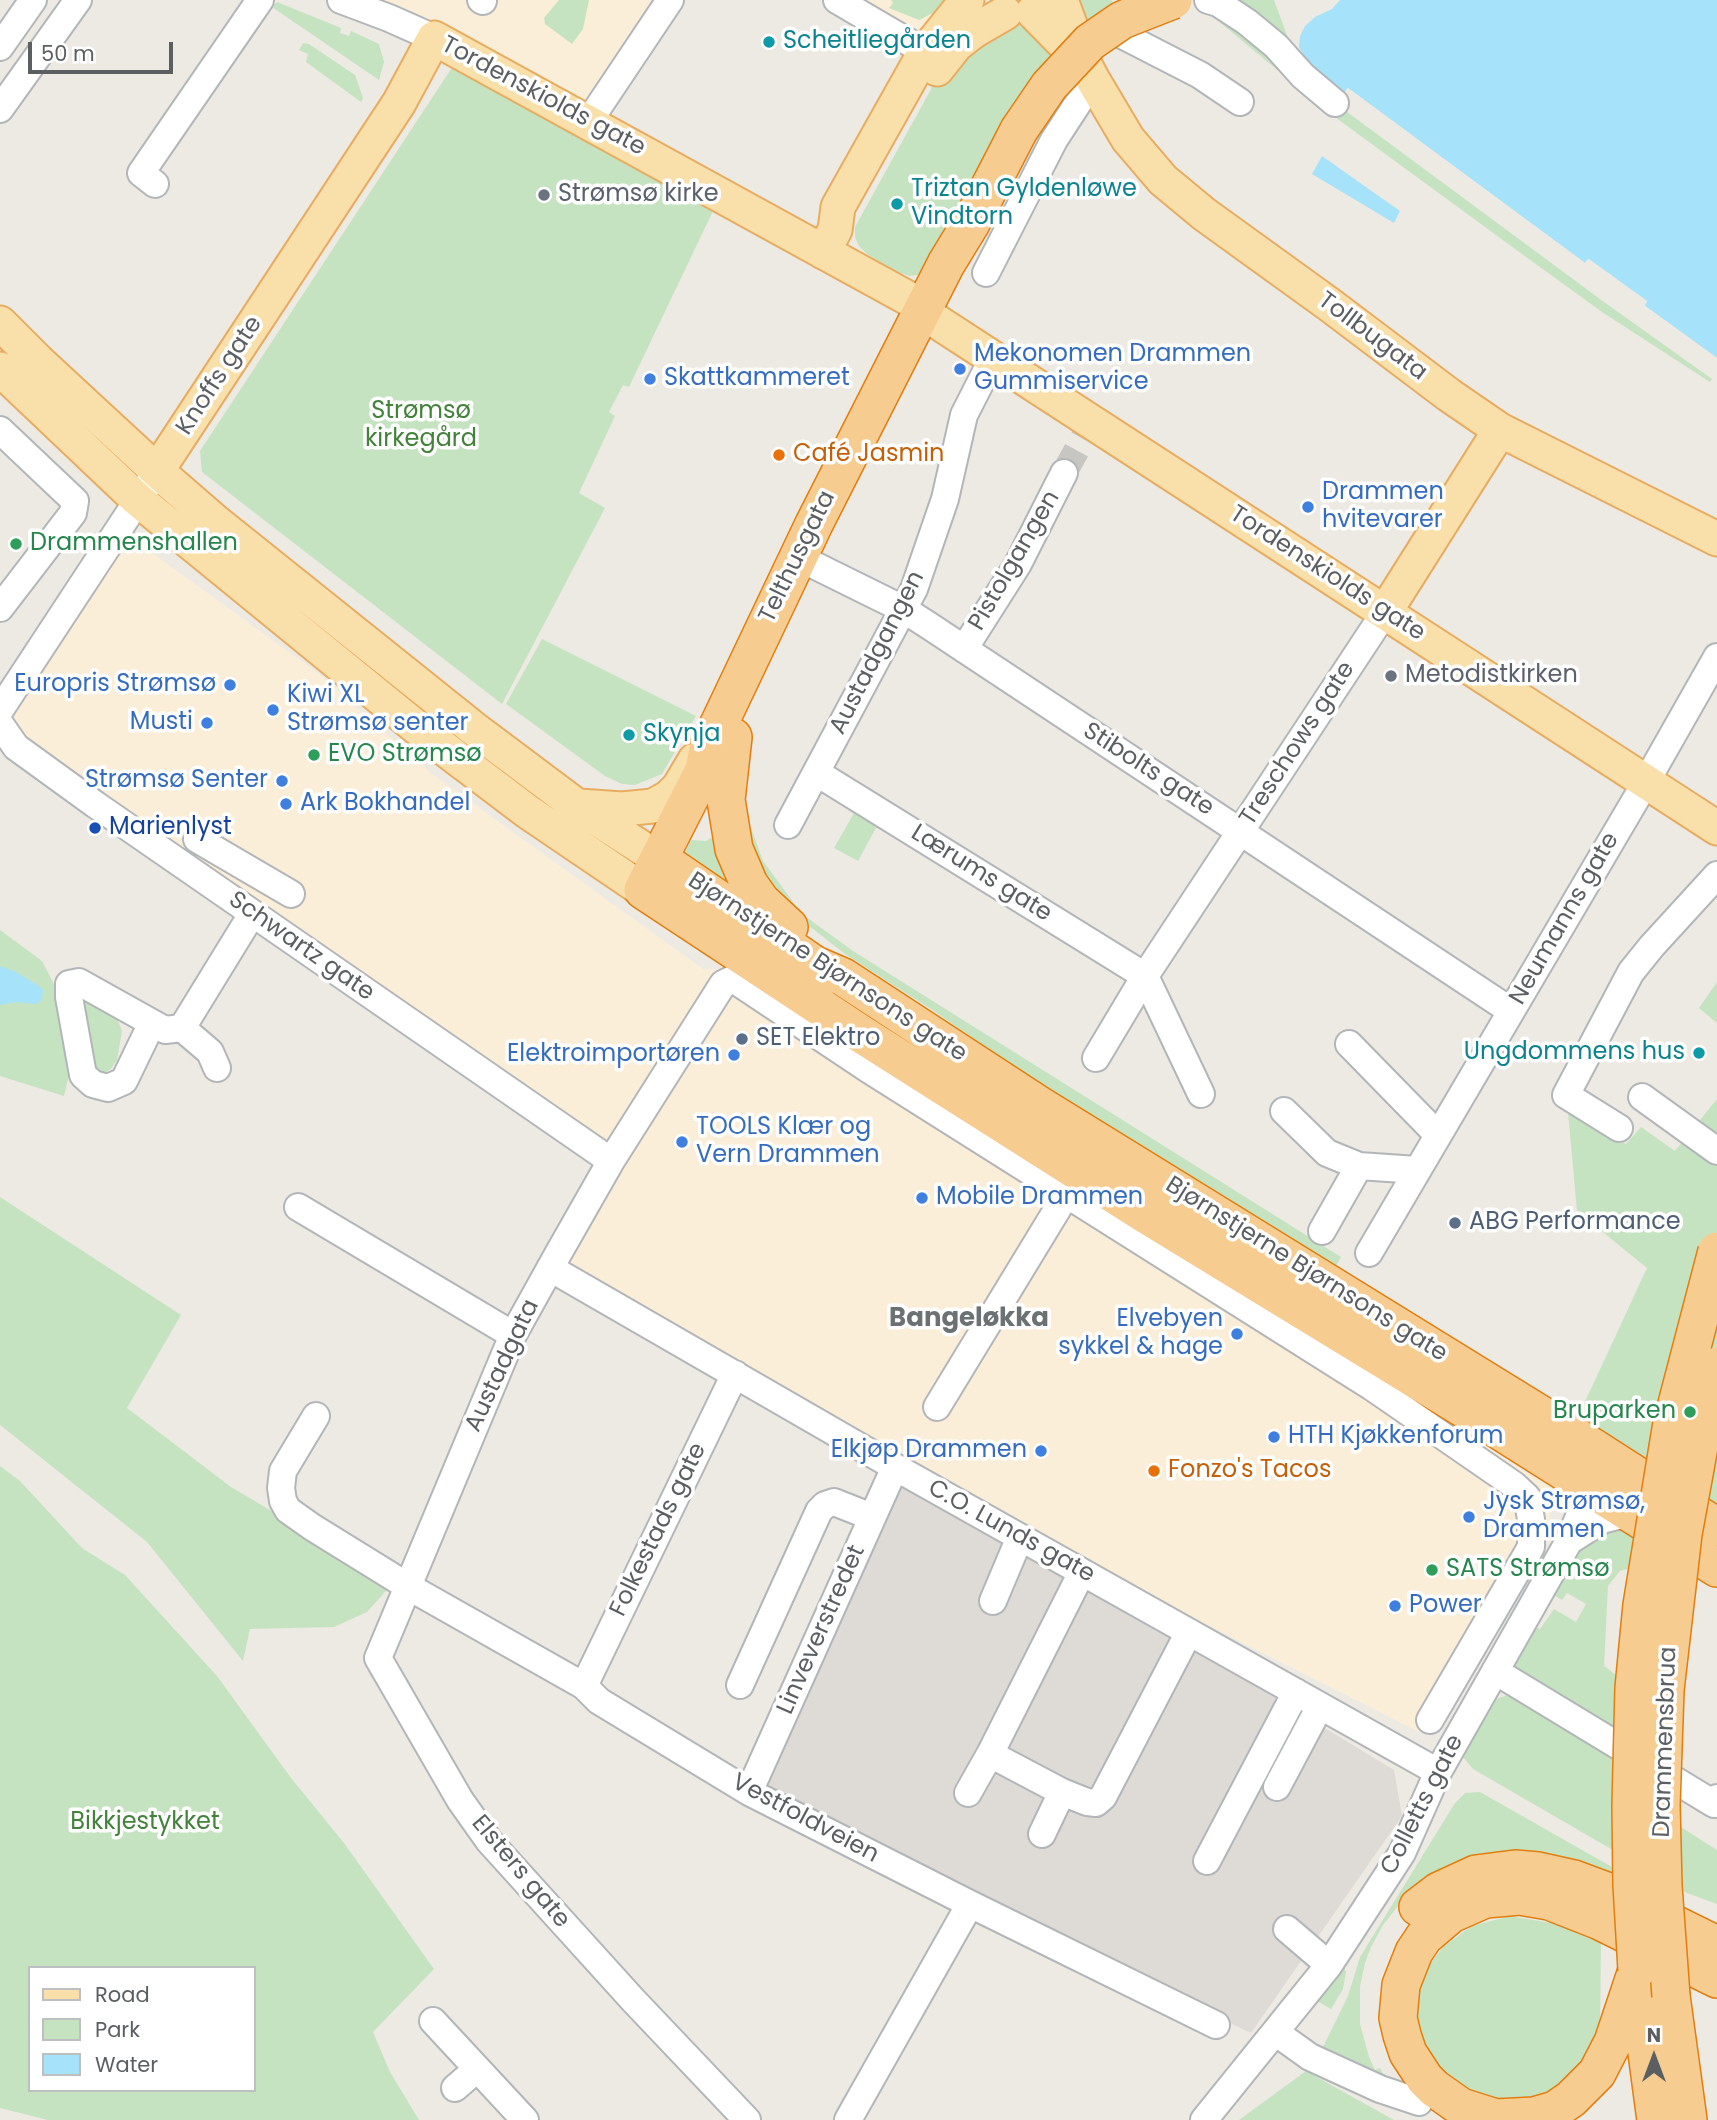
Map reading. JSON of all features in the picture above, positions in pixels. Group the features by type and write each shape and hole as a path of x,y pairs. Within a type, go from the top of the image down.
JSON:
{"highway":[{"name":"Telthusgata","path":"657,871 721,741 773,645 887,407 915,364 946,264 1020,130 1049,86 1090,42 1122,20 1173,0"},
{"name":"Telthusgata","path":"843,977 824,954 761,901 739,865 730,832 721,741 803,546 930,314"},
{"name":"Bjørnstjerne Bjørnsons gate","path":"657,871 750,975 873,1042 1145,1214 1602,1475 1717,1527"},
{"name":"Bjørnstjerne Bjørnsons gate","path":"657,871 815,965 843,977 1602,1475 1629,1514 1717,1568"},
{"name":"Drammensbrua","path":"1656,2120 1635,1984 1631,1806 1634,1688 1642,1605 1672,1423 1717,1251"},
{"name":"Drammensbrua","path":"1688,2120 1671,1996 1662,1886 1663,1731 1677,1572 1702,1430 1717,1366"},
{"path":"1635,1984 1606,2059 1585,2087 1555,2110 1534,2116 1516,2119 1448,2112 1398,2075 1382,2038 1378,2000 1384,1961 1404,1922 1439,1891 1476,1874 1515,1869 1556,1874 1609,1892 1711,1973"}],"main road":[{"path":"829,241 854,216 933,57 967,0"},
{"path":"933,57 956,45 974,31 1027,5"},
{"name":"Tollbugata","path":"1027,5 1089,72 1128,139 1163,180 1204,214 1429,381 1500,430 1717,539"},
{"name":"Tordenskiolds gate","path":"434,38 589,121 829,241 993,358 1088,430 1385,612 1717,828"},
{"name":"Knoffs gate","path":"157,471 399,103 434,38"},
{"name":"Bjørnstjerne Bjørnsons gate","path":"0,323 157,471 217,523 657,871"},
{"name":"Bjørnstjerne Bjørnsons gate","path":"0,369 137,499 421,731 528,812 657,871"},
{"name":"Treschows gate","path":"1385,612 1500,430"},
{"name":"Telthusgata","path":"578,806 622,809 653,806 680,787 692,764 721,741"}],"street":[{"path":"0,47 33,0"},
{"path":"0,109 78,0"},
{"path":"155,184 141,173 260,0"},
{"path":"589,121 670,0"},
{"path":"837,0 933,57"},
{"path":"986,273 1089,72 1138,22 1189,0"},
{"name":"Tordenskiolds gate","path":"349,1 434,38"},
{"path":"1223,1 1276,46 1303,76 1335,103"},
{"path":"1124,36 1200,75 1240,102"},
{"name":"Austadgangen","path":"788,825 914,589 945,499 964,415 993,358"},
{"path":"0,430 75,501 73,513 0,608"},
{"name":"Knoffs gate","path":"0,710 157,471"},
{"name":"Pistolgangen","path":"964,649 1018,564 1065,473"},
{"name":"Stibolts gate","path":"812,564 903,610 964,649 1511,1012"},
{"name":"Treschows gate","path":"1096,1058 1145,976 1385,612"},
{"name":"Neumanns gate","path":"1369,1253 1717,657"},
{"name":"Schwartz gate","path":"0,724 16,747 611,1161"},
{"name":"Lærums gate","path":"817,773 1145,976"},
{"path":"197,839 238,875 290,894"},
{"path":"1619,1128 1566,1095 1631,972 1717,875"},
{"path":"183,1028 253,914"},
{"path":"750,975 868,1069 1372,1387 1514,1485 1527,1497 1531,1519 1531,1547 1430,1720"},
{"name":"Austadgata","path":"409,1587 513,1335 550,1268 611,1161 723,984 750,975"},
{"path":"1145,976 1202,1094"},
{"path":"152,1023 165,1030 183,1028 210,1052 217,1068"},
{"path":"1349,1044 1438,1135"},
{"path":"1642,1097 1717,1151"},
{"path":"1284,1111 1327,1153 1359,1166 1417,1170"},
{"path":"1322,1231 1359,1166"},
{"path":"937,1407 1066,1195"},
{"path":"298,1207 513,1335"},
{"name":"C.O. Lunds gate","path":"550,1268 895,1467 1438,1772"},
{"name":"Folkestads gate","path":"584,1686 735,1374"},
{"path":"316,1416 283,1471 283,1501 288,1510 312,1527 409,1587"},
{"name":"Linveverstredet","path":"749,1792 895,1467"},
{"name":"Colletts gate","path":"1204,2120 1329,1965 1402,1853 1438,1772 1569,1541 1602,1475"},
{"path":"740,1685 819,1511 834,1502 872,1517"},
{"name":"Colletts gate","path":"1569,1541 1602,1520 1629,1514"},
{"path":"993,1601 1020,1537"},
{"path":"968,1793 1082,1572"},
{"name":"Elsters gate","path":"409,1587 378,1658 460,1800 489,1841 633,2000 747,2120"},
{"name":"Vestfoldveien","path":"409,1587 584,1686 599,1701 749,1792 970,1905 1216,2025"},
{"path":"990,1754 1062,1792 1096,1803 1103,1797 1189,1632"},
{"path":"1495,1671 1714,1804 1717,1798"},
{"path":"1207,1861 1296,1692"},
{"path":"1277,1787 1320,1706"},
{"path":"1042,1834 1062,1792"},
{"path":"848,2120 970,1905"},
{"path":"1287,1929 1329,1965"},
{"path":"433,2021 525,2120"},
{"path":"1275,2032 1310,2057 1380,2089 1448,2112"},
{"path":"455,2088 477,2069"}],"shaded area":[{"path":"341,0 670,0 589,121"},
{"path":"837,0 967,0 931,43"},
{"path":"118,528 319,674 431,773 703,969 766,971 1551,1489 1549,1532 1444,1726 1419,1732 895,1467 550,1268 611,1161 0,724"},
{"path":"895,1467 1394,1770 1402,1816 1251,2033 749,1792"}],"green space":[{"path":"559,0 589,0 583,29 572,44 545,24 544,18"},
{"path":"891,0 944,0 933,13 919,20 889,8 893,3"},
{"path":"1079,0 1111,0 1114,3 1087,21"},
{"path":"1193,0 1274,0 1291,46 1335,103 1712,379 1710,382 1602,312 1328,112"},
{"path":"277,2 341,28 340,33 349,36 351,31 379,44 384,62 379,80 272,7"},
{"path":"1008,21 1024,25 1078,81 1044,141 1003,122 956,217 923,274 910,276 895,271 859,246 855,227 940,73"},
{"path":"303,43 309,44 355,75 363,98 361,102 306,62 308,54 299,50"},
{"name":"Strømsø kirkegård","path":"455,63 714,209 629,387 623,385 609,412 615,416 579,493 605,508 502,704 202,472 200,451"},
{"path":"542,639 696,716 662,774 635,785 622,784 605,776 506,704"},
{"path":"854,813 877,826 858,861 834,848"},
{"path":"746,827 751,828 763,861 802,914 853,951 1341,1257 1336,1266 1004,1061 937,1013 845,954 799,918 765,880 750,847"},
{"path":"714,836 742,897 682,860 691,840 706,841"},
{"path":"0,930 42,961 57,990 71,1066 64,1096 0,1076"},
{"path":"1717,982 1717,1023 1699,1008"},
{"path":"81,997 115,1013 122,1031 117,1060 111,1069 102,1075 93,1074"},
{"path":"1717,1099 1717,1506 1577,1419 1647,1268 1577,1211 1567,1101 1626,1144 1641,1127 1675,1151"},
{"path":"0,1197 181,1315 127,1408 231,1487 393,1583 367,1612 334,1627 250,1629 243,1661 147,1542 0,1425"},
{"name":"Bikkjestykket","path":"0,1466 20,1481 82,1548 125,1575 217,1676 291,1778 344,1843 434,1969 373,2032 390,2072 419,2120 48,2120 0,2108"},
{"path":"1615,1528 1629,1532 1669,1557 1620,1571 1608,1586 1604,1666 1623,1680 1618,1736 1522,1677 1516,1666 1517,1655 1534,1626 1540,1629 1554,1609 1576,1622 1586,1604 1567,1593 1562,1600 1552,1594 1558,1580 1585,1545 1599,1533"},
{"path":"1508,1695 1620,1761 1612,1783 1717,1850 1717,1904 1687,1893 1473,1769 1459,1752 1490,1701"},
{"path":"1480,1792 1700,1917 1717,1924 1717,1939 1477,1857 1445,1868 1424,1881 1402,1901 1383,1925 1365,1963 1360,1986 1360,2024 1375,2070 1380,2068 1386,2079 1322,2049 1348,1996 1360,1957 1455,1803 1465,1793"},
{"path":"1510,1916 1557,1924 1601,1940 1600,2037 1584,2067 1562,2086 1530,2102 1492,2104 1458,2090 1433,2064 1418,2040 1412,2011 1418,1980 1443,1947 1472,1926"},
{"path":"1343,1965 1346,1972 1343,1989 1331,2009 1317,2001"},
{"path":"1306,2071 1394,2120 1239,2120"}],"water":[{"path":"1340,0 1717,0 1717,358 1644,305 1647,301 1589,259 1585,263 1348,88 1344,93 1309,65 1299,47 1300,36 1305,26 1315,17 1332,9"},
{"path":"1322,156 1400,211 1394,223 1312,174"},
{"path":"0,966 39,986 43,990 42,1000 36,1004 15,1002 0,1005"}],"pier":[{"path":"1348,88 1585,263 1588,259 1647,301 1645,306 1717,358 1717,362 1642,308 1642,302 1589,264 1583,266 1348,93 1345,97 1344,93"}],"tunnel":[{"path":"1064,473 1084,437"}],"place":[{"name":"Scheitliegården","path":"769,42"},
{"name":"Strømsø kirke","path":"544,195"},
{"name":"Triztan Gyldenløwe Vindtorn","path":"897,204"},
{"name":"Mekonomen Drammen Gummiservice","path":"960,369"},
{"name":"Skattkammeret","path":"650,379"},
{"name":"Café Jasmin","path":"779,455"},
{"name":"Drammen hvitevarer","path":"1308,507"},
{"name":"Drammenshallen","path":"16,544"},
{"name":"Metodistkirken","path":"1391,676"},
{"name":"Europris Strømsø","path":"230,685"},
{"name":"Kiwi XL Strømsø senter","path":"273,710"},
{"name":"Musti","path":"207,723"},
{"name":"Skynja","path":"629,735"},
{"name":"EVO Strømsø","path":"314,755"},
{"name":"Strømsø Senter","path":"282,781"},
{"name":"Ark Bokhandel","path":"286,804"},
{"name":"Marienlyst","path":"95,828"},
{"name":"SET Elektro","path":"742,1039"},
{"name":"Ungdommens hus","path":"1699,1053"},
{"name":"Elektroimportøren","path":"734,1055"},
{"name":"TOOLS Klær og Vern Drammen","path":"682,1142"},
{"name":"Mobile Drammen","path":"922,1198"},
{"name":"ABG Performance","path":"1455,1223"},
{"name":"Elvebyen sykkel & hage","path":"1237,1334"},
{"name":"Bruparken","path":"1690,1412"},
{"name":"HTH Kjøkkenforum","path":"1274,1437"},
{"name":"Elkjøp Drammen","path":"1041,1451"},
{"name":"Fonzo's Tacos","path":"1154,1471"},
{"name":"Jysk Strømsø, Drammen","path":"1469,1517"},
{"name":"SATS Strømsø","path":"1432,1570"},
{"name":"Power","path":"1395,1606"}],"district":[{"name":"Bangeløkka","path":"969,1319"}]}
